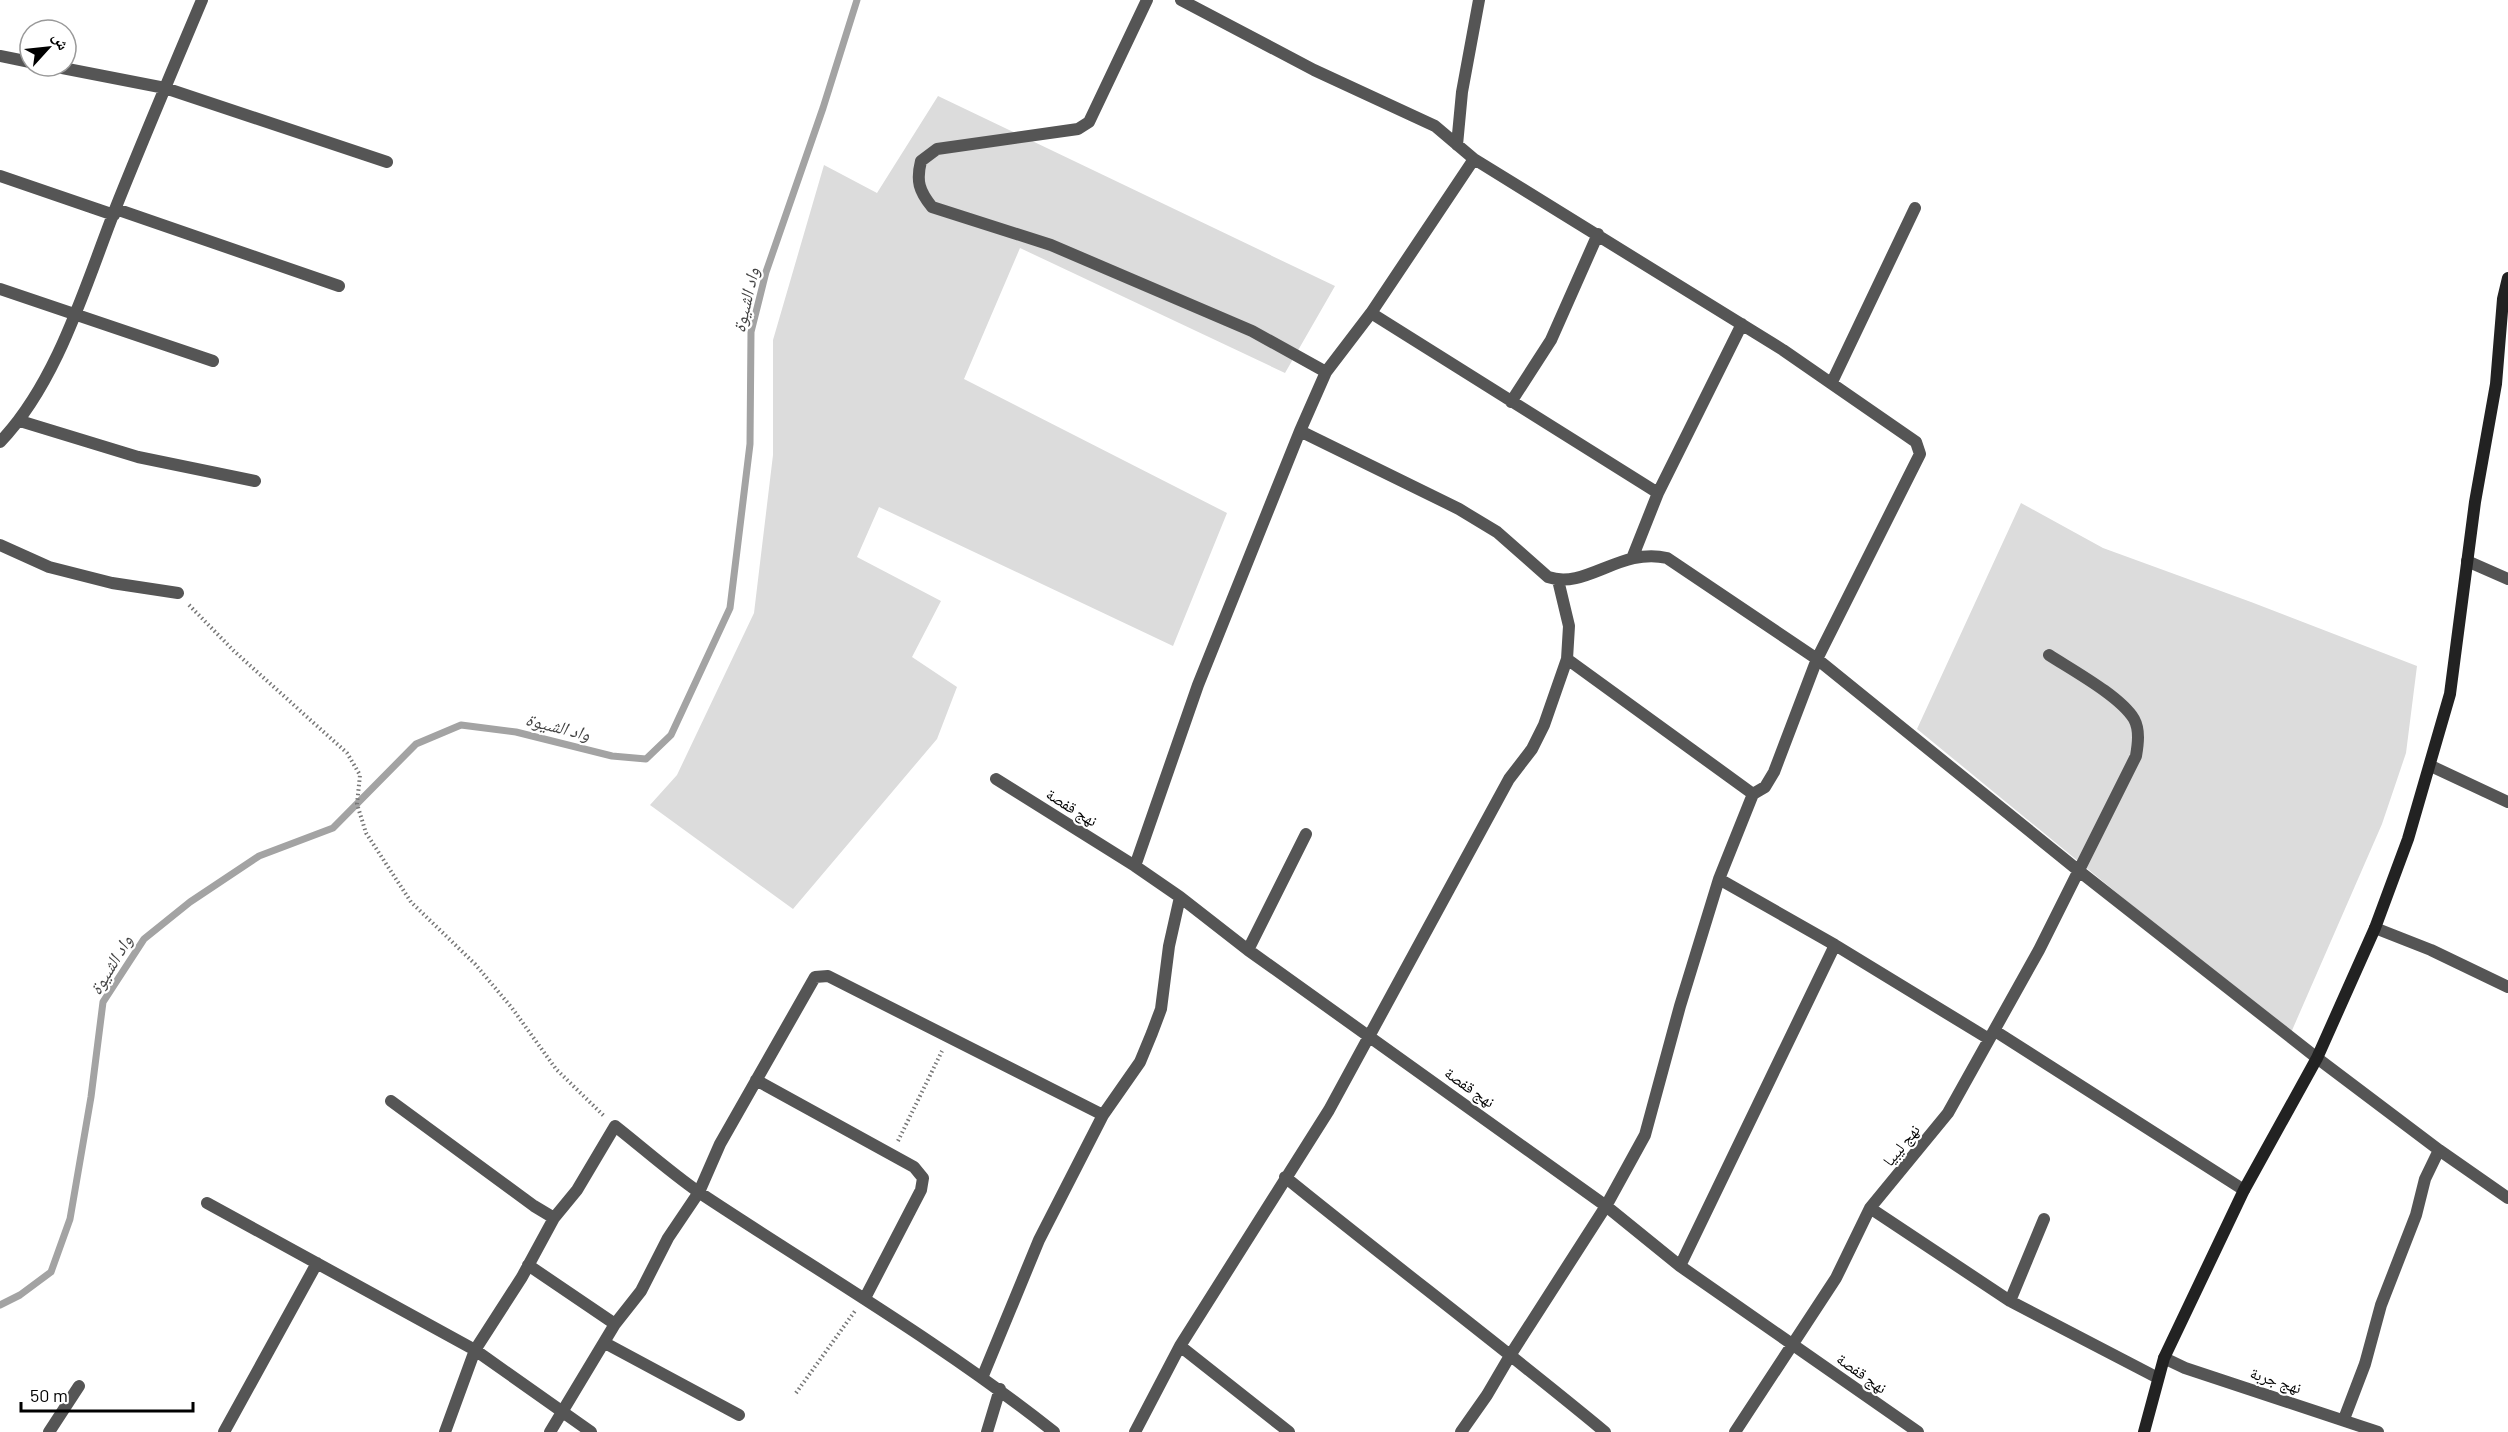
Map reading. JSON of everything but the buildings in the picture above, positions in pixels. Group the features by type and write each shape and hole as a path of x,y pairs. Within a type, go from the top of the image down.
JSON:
{"main road":[{"path":"2144,1432 2164,1358 2244,1190 2317,1058 2375,928 2408,839 2431,766 2450,693 2467,561 2496,384 2508,278"}],"street":[{"path":"0,442 20,421 45,377 75,315 202,0"},
{"path":"1147,0 1089,122 1078,129 937,150 921,161 918,184 923,195 932,207 1051,245 1252,331 1326,372"},
{"path":"1181,0 1314,70 1435,126 1474,159 1598,234 1832,382 1916,442 1920,454 1817,658 1774,772 1765,787 1753,794 1719,879 1680,1005 1648,1126 1606,1206 1487,1395 1461,1432"},
{"path":"1457,145 1462,92 1479,0"},
{"path":"0,56 18,60"},
{"path":"78,71 165,88 387,162"},
{"path":"1135,866 1198,685 1326,372 1371,313 1474,159"},
{"path":"0,176 339,286"},
{"path":"1832,382 1915,208"},
{"path":"1511,402 1551,340 1598,234"},
{"path":"0,289 213,361"},
{"path":"1371,313 1658,493"},
{"path":"1634,556 1658,493 1742,324"},
{"path":"20,421 138,457 255,481"},
{"path":"1300,431 1459,509 1497,532 1548,577 1558,580 1573,579 1634,556 1653,555 1667,558 1817,658 2079,871 2317,1058 2439,1150 2508,1198"},
{"path":"0,544 49,567 111,583 178,593"},
{"path":"2467,561 2508,579"},
{"path":"1135,1432 1180,1346 1329,1110 1509,779 1532,749 1544,725 1570,644 1569,626 1558,580"},
{"name":"نهج ليبيا","path":"1735,1432 1836,1278 1870,1208 1948,1113 2079,871 2136,756 2138,741 2135,721 2123,705 2049,654"},
{"path":"1567,659 1753,794"},
{"path":"2431,766 2508,802"},
{"name":"نهج قفصة","path":"996,779 1135,866 1180,897 1248,950 1606,1206 1680,1266 1918,1432"},
{"path":"1248,950 1306,834"},
{"path":"1719,879 1992,1035 2244,1190"},
{"path":"982,1378 1039,1240 1103,1115 1140,1062 1158,1017 1169,946 1180,897"},
{"path":"2375,928 2431,950 2508,987"},
{"path":"1680,1266 1835,945"},
{"path":"550,1432 606,1343 615,1324 641,1291 668,1238 699,1192 720,1144 815,977 828,975 1103,1115"},
{"path":"756,1080 914,1167 922,1178 921,1190 865,1298"},
{"path":"391,1101 534,1206 554,1218"},
{"path":"445,1432 475,1350 528,1265 554,1218 577,1190 615,1126 699,1192 865,1298 1000,1389 1054,1432"},
{"path":"2344,1419 2365,1364 2381,1305 2416,1215 2425,1179 2439,1150"},
{"path":"1285,1177 1393,1265 1511,1354 1605,1432"},
{"path":"207,1203 475,1350 591,1432"},
{"path":"1870,1208 2010,1301 2157,1378"},
{"path":"2010,1301 2044,1220"},
{"path":"224,1432 317,1263"},
{"path":"528,1265 546,1275 615,1324"},
{"path":"606,1343 739,1415"},
{"path":"1180,1346 1289,1432"},
{"name":"نهج جربة","path":"2164,1358 2185,1368 2378,1432"},
{"path":"49,1432 80,1386"},
{"path":"987,1432 1000,1389"}],"path":[{"path":"178,593 234,651 347,753 360,776 357,804 366,833 411,902 482,973 512,1008 556,1069 615,1126"},
{"path":"891,1155 949,1036"},
{"path":"796,1393 865,1298"}],"shaded area":[{"path":"938,96 1335,286 1285,373 1020,248 964,379 1227,513 1173,646 879,507 857,557 941,601 912,657 957,687 937,739 793,909 650,805 677,775 754,613 773,455 773,340 824,165 877,193"},
{"path":"2021,503 2103,548 2417,666 2406,753 2382,824 2290,1035 1917,729"}],"waterway":[{"name":"واد الشيوة","path":"0,1305 20,1295 51,1272 70,1219 91,1097 103,1002 144,939 190,902 259,856 333,828 416,744 461,725 516,732 612,756 646,759 671,735 730,608 750,444 751,332 766,272 823,108 857,0"}]}
